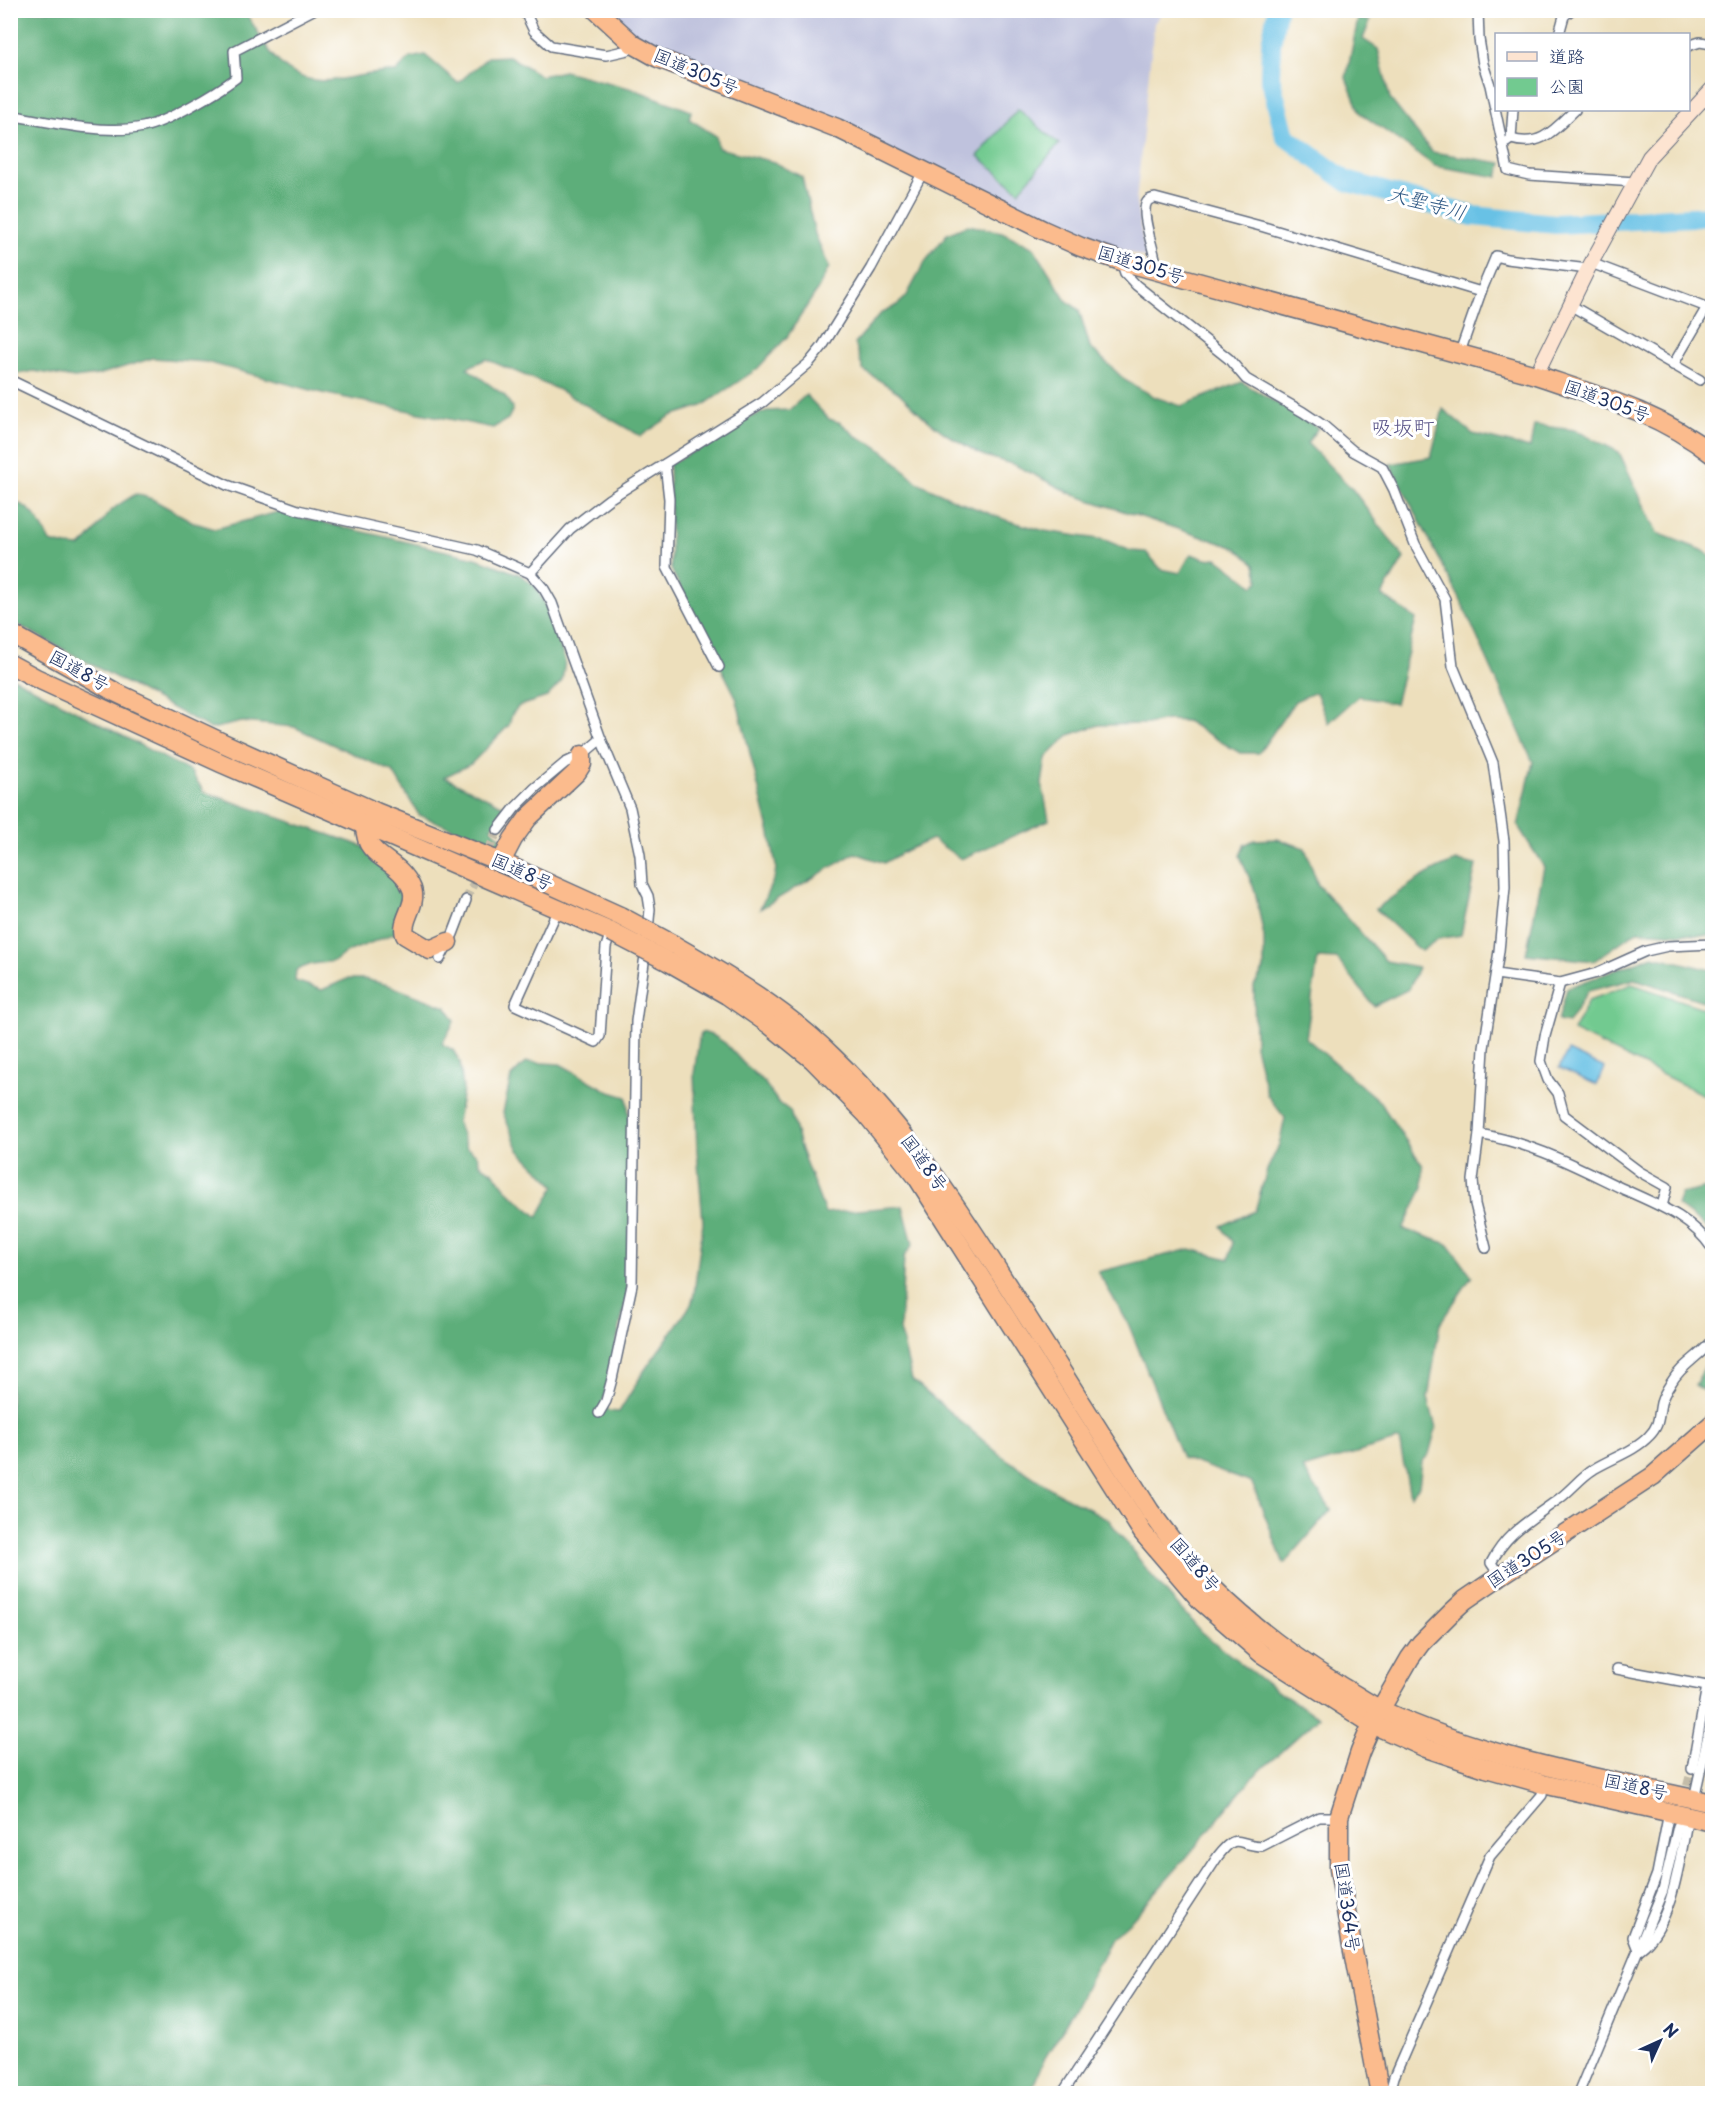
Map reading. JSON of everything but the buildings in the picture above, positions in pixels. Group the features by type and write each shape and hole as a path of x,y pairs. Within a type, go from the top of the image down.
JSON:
{"highway":[{"name":"国道305号","path":"596,10 633,44 658,58 837,128 923,172 1081,247 1156,271 1536,375 1639,410 1683,434 1713,454"},
{"name":"国道8号","path":"10,633 116,692 223,743 376,812 501,862 671,953 750,990 832,1055 874,1099 910,1142 975,1234 1150,1511 1213,1588 1268,1638 1376,1717 1426,1748 1543,1784 1682,1813 1713,1803"},
{"name":"国道8号","path":"10,664 220,763 558,909 615,924"},
{"path":"501,862 513,839 528,818 577,772 582,764 582,755"},
{"path":"364,825 369,843 399,869 411,887 412,903 403,928 405,935 430,950 448,942"},
{"name":"国道305号","path":"1376,1717 1421,1643 1465,1600 1653,1476 1713,1425"},
{"name":"国道8号","path":"1376,1717 1555,1770 1713,1822"},
{"name":"国道364号","path":"1376,1717 1360,1752 1339,1817 1339,1869 1380,2094"}],"street":[{"path":"10,115 64,125 105,129 143,127 174,114 221,89 236,78 234,51 313,10"},
{"path":"524,10 534,31 552,46 606,56 628,51 633,44"},
{"path":"1478,10 1483,64 1495,102"},
{"path":"1559,33 1564,16 1571,10"},
{"path":"1690,46 1700,42 1713,44"},
{"path":"1536,375 1590,266 1649,157 1713,89"},
{"path":"1497,111 1506,142 1508,170 1528,176 1635,182"},
{"path":"1506,142 1513,111"},
{"path":"1506,142 1535,141 1552,131 1574,111"},
{"path":"530,573 570,529 609,499 763,402 809,363 822,347 871,268 923,172"},
{"path":"1156,271 1157,261 1145,218 1145,205 1149,200 1155,198 1287,234 1481,292"},
{"path":"1459,355 1496,256 1507,259 1590,266 1710,308 1673,365"},
{"path":"1121,261 1125,273 1136,285 1229,359 1246,379 1303,412 1324,426 1353,451 1382,468 1394,490 1415,544 1445,599 1453,666 1492,763 1504,841 1505,887 1496,974 1484,1048 1479,1134 1473,1180 1475,1204 1486,1248"},
{"path":"1570,305 1700,380"},
{"path":"10,380 227,485 298,510 477,550 530,573 544,589 552,603 601,739 630,808 640,855 642,884 648,896 650,909 636,1021 632,1285 612,1379 606,1401 599,1413"},
{"path":"665,464 669,499 667,567 719,667"},
{"path":"498,830 535,788 564,763 582,755 601,739"},
{"path":"440,959 466,900"},
{"path":"558,909 515,1005 596,1042 600,1036 606,947 615,924"},
{"path":"1496,974 1560,983 1597,973 1646,951 1668,946 1713,944"},
{"path":"1560,983 1545,1036 1541,1061 1548,1080 1558,1093 1564,1115 1640,1172 1667,1187 1662,1206"},
{"path":"1479,1134 1542,1150 1662,1206 1688,1221 1713,1248"},
{"path":"1500,1576 1491,1563 1499,1547 1511,1534 1542,1509 1557,1501 1591,1470 1648,1438 1659,1424 1661,1402 1677,1373 1713,1341"},
{"path":"1617,1669 1710,1687 1692,1769"},
{"path":"1578,2094 1663,1890 1682,1813 1713,1717"},
{"path":"1386,2094 1390,2092 1399,2066 1490,1856 1542,1795 1543,1784"},
{"path":"1638,1950 1649,1942 1658,1928 1671,1896 1682,1813"},
{"path":"1638,1950 1633,1937 1682,1813"},
{"path":"1062,2094 1228,1842 1235,1840 1262,1846 1319,1816 1339,1817"}],"shaded area":[{"path":"607,11 1164,11 1154,23 1136,202 1146,258 1044,224 677,58 634,35"}],"green space":[{"path":"10,11 243,11 274,57 288,70 302,77 317,80 396,72 410,58 425,55 458,83 488,57 509,56 541,76 564,71 633,89 691,111 689,119 716,136 718,148 774,162 802,177 815,234 829,267 818,289 787,337 757,369 702,406 671,416 641,436 557,389 486,359 467,368 505,396 513,409 508,419 493,428 322,393 206,362 153,358 98,375 74,378 34,371 11,375"},
{"path":"1358,19 1370,21 1363,39 1378,49 1390,99 1432,152 1502,163 1498,177 1435,166 1360,113 1346,78"},
{"path":"1018,109 1059,144 1019,191 978,156"},
{"path":"968,225 1002,232 1034,248 1066,300 1079,310 1090,347 1126,381 1155,397 1181,406 1242,382 1318,428 1307,443 1353,490 1404,558 1382,595 1416,619 1395,704 1359,696 1328,723 1316,692 1295,701 1259,753 1240,753 1186,721 1167,720 1148,724 1099,725 1069,735 1046,758 1042,784 1049,820 961,859 932,839 884,863 855,853 760,909 775,876 776,866 770,834 736,697 671,569 669,464 700,448 745,419 767,411 789,410 806,395 829,419 841,423 856,436 876,446 917,482 957,501 1006,520 1045,531 1105,540 1131,551 1146,552 1161,569 1180,573 1191,554 1205,559 1217,558 1254,586 1259,581 1255,564 1236,548 1074,495 1015,465 982,455 946,434 926,419 898,392 863,370 855,343 882,312 896,306 906,297 925,262 947,234"},
{"path":"1443,409 1473,434 1530,448 1534,425 1575,430 1619,452 1657,533 1702,550 1712,557 1712,936 1637,931 1594,961 1526,954 1544,867 1518,826 1533,762 1460,599 1390,464 1431,457"},
{"path":"136,494 152,499 195,523 215,529 278,512 476,558 519,574 535,586 546,606 565,661 562,681 547,697 519,706 512,714 509,725 471,764 444,777 508,808 491,828 505,842 499,847 419,815 393,772 294,727 242,722 211,729 11,621 10,501 25,506 35,516 50,542 80,547 111,511"},
{"path":"10,676 191,772 204,792 365,847 393,871 408,897 398,932 345,953 335,961 312,964 296,970 295,981 322,990 347,979 364,979 388,985 446,1007 455,1020 442,1044 453,1050 460,1062 463,1091 457,1122 467,1148 477,1155 480,1164 493,1172 509,1192 538,1217 555,1186 519,1150 503,1113 511,1077 526,1062 560,1064 610,1092 627,1097 633,1156 627,1296 603,1402 608,1411 619,1412 644,1371 691,1305 694,1294 703,1222 694,1074 702,1032 725,1043 764,1082 778,1102 790,1111 801,1150 825,1213 903,1206 913,1244 904,1257 900,1330 912,1380 999,1454 1053,1490 1108,1519 1152,1576 1201,1632 1275,1690 1319,1717 1251,1779 1186,1858 1132,1919 1112,1937 1072,2014 1043,2061 1030,2093 11,2093"},
{"path":"1277,839 1305,848 1318,885 1386,961 1418,967 1409,989 1374,1006 1337,959 1318,958 1306,1038 1380,1102 1423,1166 1423,1188 1403,1229 1448,1244 1472,1276 1440,1323 1428,1398 1436,1428 1429,1454 1422,1462 1419,1486 1410,1496 1399,1440 1303,1469 1331,1510 1284,1564 1252,1483 1182,1458 1128,1323 1098,1272 1190,1249 1229,1259 1233,1242 1221,1226 1255,1211 1267,1170 1279,1145 1285,1118 1267,1095 1255,1046 1254,986 1264,969 1264,937 1255,891 1240,856 1244,845 1254,840"},
{"path":"1457,861 1476,865 1461,935 1438,939 1421,951 1376,909 1425,876"},
{"path":"1653,956 1712,970 1712,1004 1635,979 1588,991 1568,1023 1558,1021 1567,988"},
{"path":"1632,984 1712,1011 1712,1099 1573,1031 1589,1000"},
{"path":"1712,1187 1712,1232 1677,1205 1681,1194"},
{"path":"1712,1354 1712,1395 1695,1385"}],"water":[{"path":"1568,1051 1605,1068 1597,1085 1559,1068"}],"waterway":[{"name":"大聖寺川","path":"1277,10 1271,44 1270,77 1285,136 1346,181 1473,216 1556,224 1712,216"}],"tunnel":[{"path":"466,900 498,830"},
{"path":"1684,1799 1692,1769"}],"district":[{"name":"吸坂町","path":"1403,428"}]}
